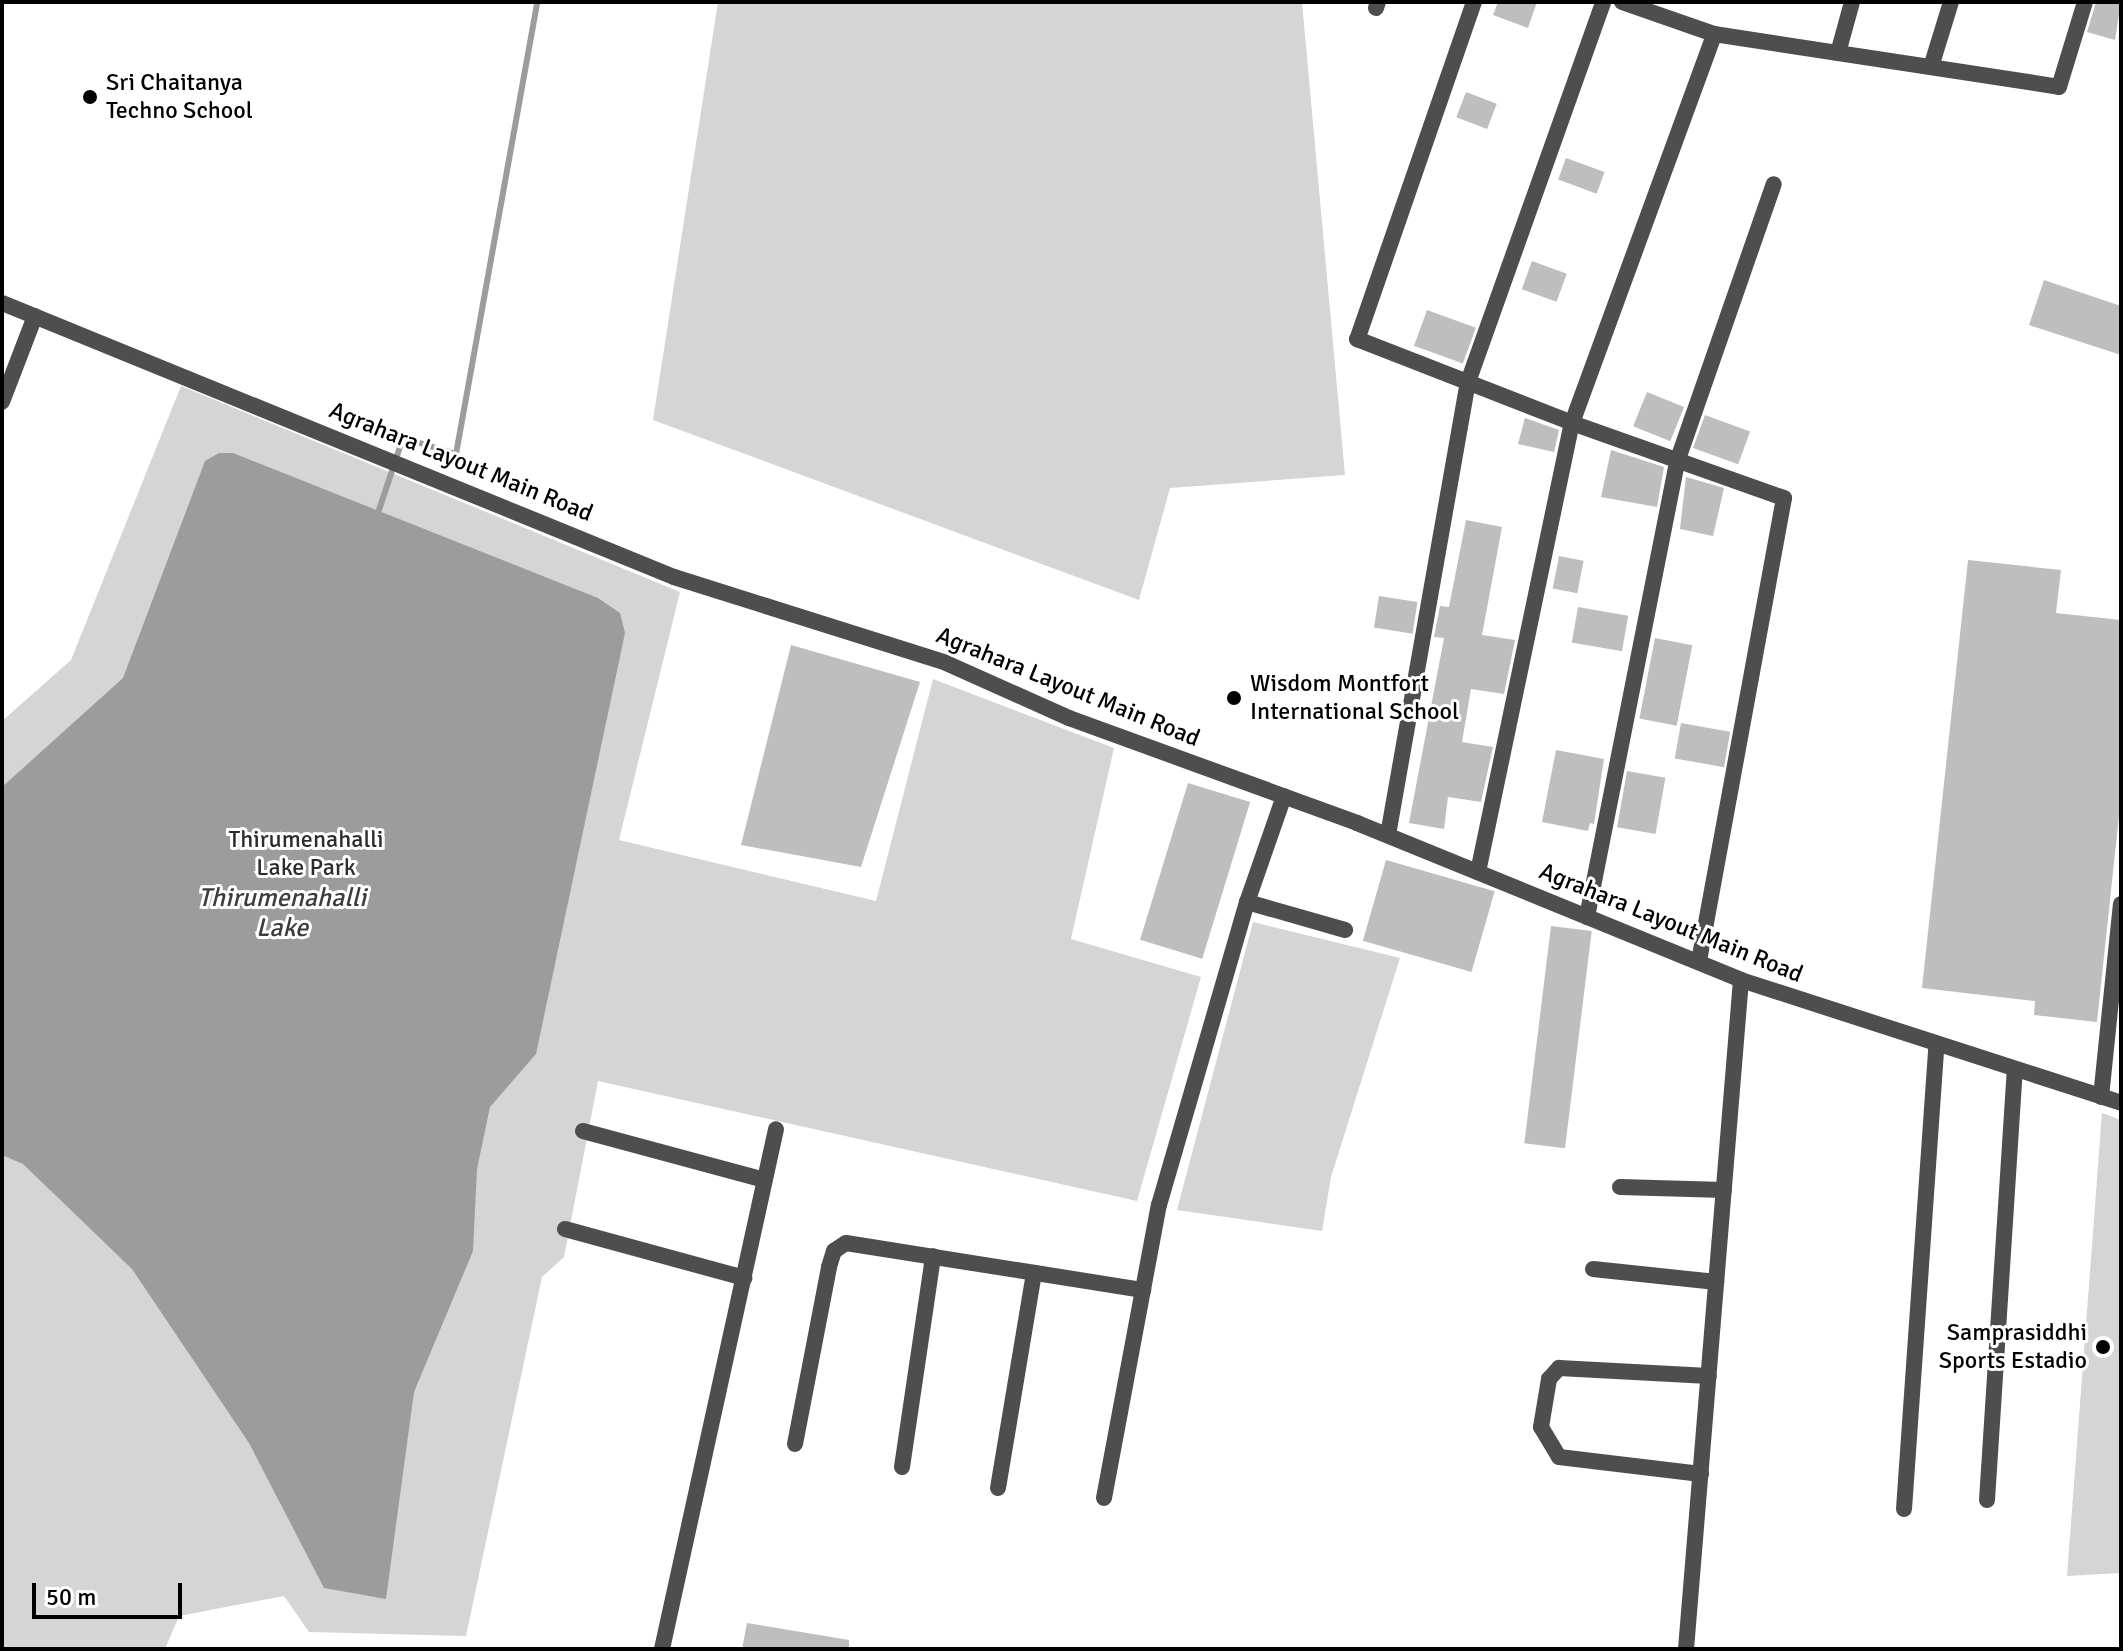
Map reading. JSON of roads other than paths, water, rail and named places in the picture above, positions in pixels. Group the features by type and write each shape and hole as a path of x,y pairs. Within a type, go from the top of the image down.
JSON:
{"street":[{"path":"1474,2 1357,339 1572,423 1784,498 1699,962"},
{"path":"1388,835 1468,382 1603,2"},
{"path":"1622,2 1714,34 2059,87 2085,2"},
{"path":"1838,53 1852,2"},
{"path":"1931,67 1951,2"},
{"path":"1478,872 1572,423 1714,34"},
{"path":"1587,917 1678,459 1774,184"},
{"name":"Agrahara Layout Main Road","path":"2,303 404,464 674,577 946,663 1069,718 1388,835 1741,980 1936,1047 2121,1103"},
{"path":"2,402 35,316"},
{"path":"1104,1498 1159,1205 1203,1041 1284,796"},
{"path":"1247,902 1345,930"},
{"path":"2101,1097 2121,904"},
{"path":"1686,1649 1741,980"},
{"path":"1904,1509 1936,1047"},
{"path":"1987,1500 2015,1071"},
{"path":"662,1649 776,1129"},
{"path":"583,1131 765,1180"},
{"path":"1620,1187 1724,1190"},
{"path":"565,1229 744,1278"},
{"path":"795,1444 834,1251 846,1243 859,1242 1143,1290"},
{"path":"902,1467 933,1256"},
{"path":"1593,1269 1716,1282"},
{"path":"998,1488 1034,1273"},
{"path":"1701,1474 1559,1457 1541,1427 1549,1379 1559,1368 1709,1376"}],"water":[{"name":"Thirumenahalli Lake","path":"219,453 233,453 598,598 620,613 625,633 536,1054 490,1107 477,1169 473,1251 414,1392 386,1599 324,1588 249,1443 132,1269 23,1164 2,1155 2,787 123,678 205,461"}],"waterway":[{"path":"379,510 403,438 456,454 537,2"}],"place":[{"name":"Sri Chaitanya Techno School","path":"90,97"},
{"name":"Wisdom Montfort International School","path":"1234,698"},
{"name":"Samprasiddhi Sports Estadio","path":"2103,1347"}],"park label":[{"name":"Thirumenahalli Lake Park","path":"306,854"}]}
